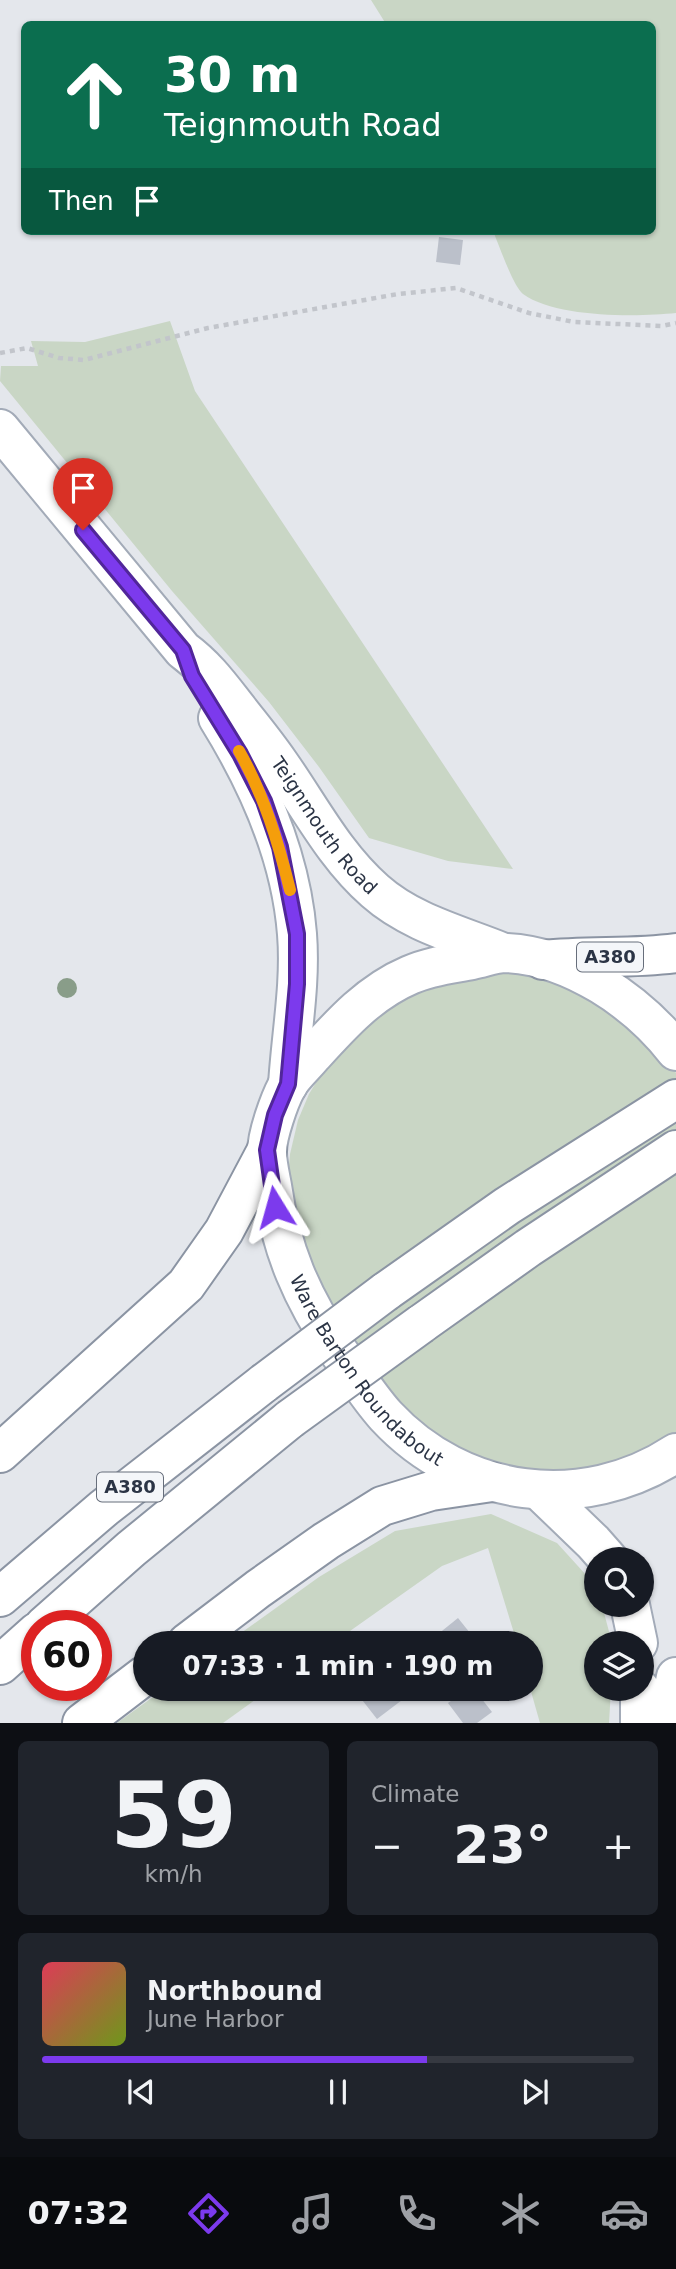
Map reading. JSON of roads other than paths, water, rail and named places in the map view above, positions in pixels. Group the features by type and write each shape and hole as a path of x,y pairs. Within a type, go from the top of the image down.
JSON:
{"main road":[{"name":"Teignmouth Road","path":"0,429 183,650 206,667 279,763 331,843 360,877 398,908 431,926 504,953"},
{"name":"Teignmouth Road","path":"183,650 192,676 240,754 264,801 280,847 297,934 297,984 288,1084"},
{"name":"Ware Barton Roundabout","path":"676,1051 662,1033 635,1008 603,984 543,960 504,953 435,966 388,986 341,1023 288,1084 275,1115 267,1150 284,1247 314,1316 367,1393 388,1417 430,1453 492,1482 540,1491 604,1484 657,1465 676,1453"},
{"name":"A380","path":"543,960 583,956 639,958 676,953"},
{"name":"A380","path":"0,1597 104,1508 385,1292 507,1206 676,1099"},
{"path":"0,1453 186,1285 219,1241 267,1150"},
{"name":"A380","path":"62,1610 131,1549 290,1419 528,1248 670,1154"},
{"path":"203,1631 267,1582 382,1506 431,1491 492,1482"},
{"path":"540,1491 597,1547"},
{"path":"0,1665 21,1646"},
{"path":"666,1723 676,1677"},
{"path":"82,1723 133,1684"},
{"path":"640,1701 640,1723"}]}
